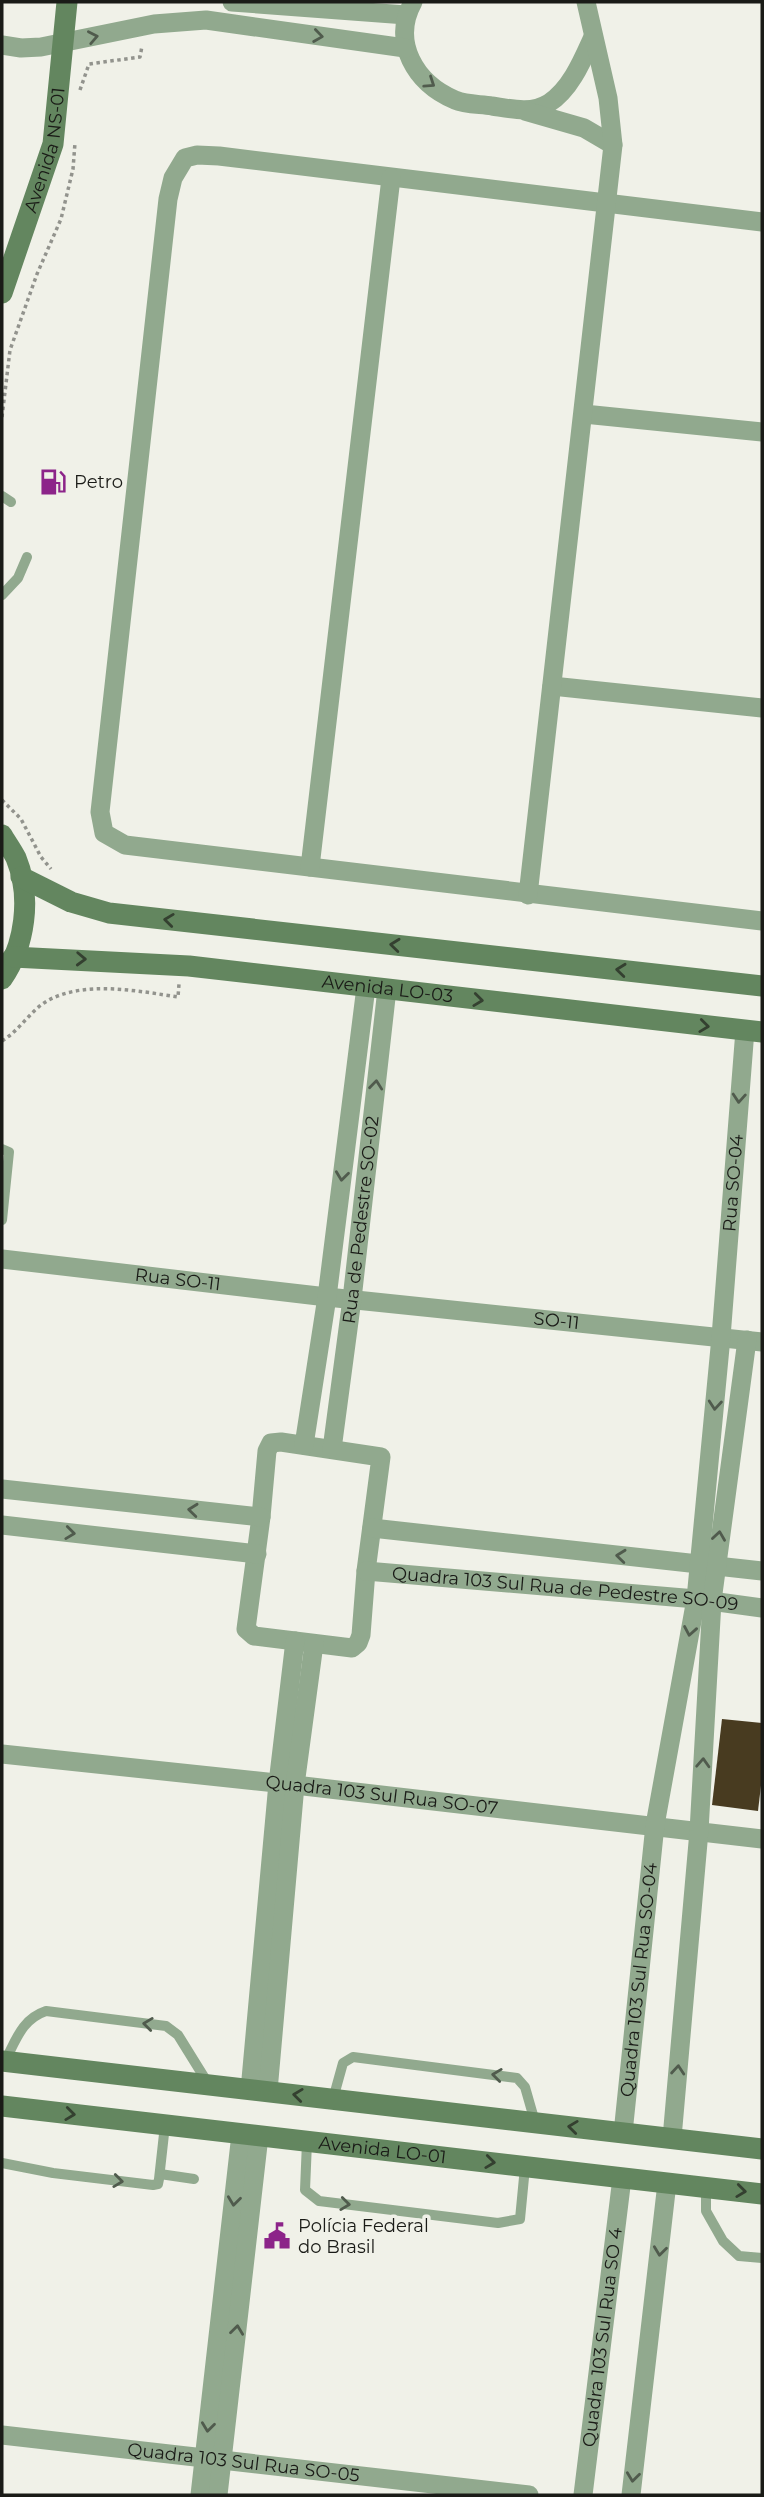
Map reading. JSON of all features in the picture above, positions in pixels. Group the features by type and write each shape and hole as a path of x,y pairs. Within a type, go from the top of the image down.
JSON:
{"street":[{"name":"Avenida NS-01","path":"2,293 53,144 67,2"},
{"path":"232,2 409,9 405,48 421,77 456,101 524,111 584,128 613,145"},
{"path":"528,895 613,145 608,98 583,6"},
{"path":"2,45 41,47 144,26 206,20 405,48"},
{"path":"524,111 547,104 556,97 579,67 593,37"},
{"path":"762,222 606,201 197,155 185,158 173,178 168,199 101,793 102,828 108,836 125,845 762,921"},
{"path":"310,867 391,178"},
{"path":"584,414 762,432"},
{"path":"552,686 762,708"},
{"path":"2,835 16,859 25,899 21,940 2,979"},
{"path":"20,877 71,902 109,912 762,986"},
{"name":"Avenida LO-03","path":"13,957 182,965 753,1031"},
{"name":"Rua de Pedestre SO-02","path":"304,1445 377,988"},
{"name":"Rua de Pedestre SO-02","path":"332,1449 352,1299 377,988"},
{"name":"Rua SO-04","path":"708,1565 721,1337 753,1031"},
{"name":"Rua SO-11","path":"2,1259 352,1299"},
{"name":"SO-11","path":"352,1299 721,1337 758,1338"},
{"path":"672,2138 699,1831 704,1600 708,1565 758,1338"},
{"path":"278,1441 332,1449 381,1457 360,1640 349,1648 254,1636 247,1632 269,1444 278,1441"},
{"path":"2,1489 261,1517"},
{"path":"2,1525 257,1554"},
{"name":"Quadra 103 Sul Rua de Pedestre SO-09","path":"372,1528 762,1571"},
{"name":"Quadra 103 Sul Rua de Pedestre SO-09","path":"366,1571 704,1600 762,1608"},
{"name":"Quadra 103 Sul Rua SO-04","path":"623,2133 655,1825 704,1600"},
{"path":"259,2090 287,1784 304,1642"},
{"name":"Quadra 103 Sul Rua SO-07","path":"2,1754 762,1839"},
{"path":"3,2061 623,2133 760,2145"},
{"name":"Avenida LO-01","path":"2,2106 762,2194"},
{"path":"200,2495 213,2459 250,2135"},
{"name":"Quadra 103 Sul Rua SO 4","path":"583,2495 622,2178"},
{"path":"631,2495 667,2183"},
{"name":"Quadra 103 Sul Rua SO-05","path":"2,2435 529,2495"},
{"path":"213,2459 218,2495"}],"lane":[{"path":"2,595 18,578 27,557"},
{"path":"2,1149 9,1152 2,1220"},
{"path":"3,2061 26,2022 34,2015 46,2011 166,2026 178,2035 209,2085"},
{"path":"333,2099 343,2063 353,2057 517,2078 524,2087 535,2122"},
{"path":"2,2163 52,2173 158,2184 165,2125"},
{"path":"307,2141 305,2190 319,2201 498,2223 520,2219 525,2166"},
{"path":"160,2174 194,2179"},
{"path":"706,2187 706,2211 723,2241 739,2256 762,2258"}],"path":[{"path":"79,102 80,88 89,64 140,57 144,26"},
{"path":"2,417 10,350 37,274 61,219 73,169 75,142"},
{"path":"2,800 21,819 41,857 55,875"},
{"path":"2,1041 14,1034 46,1001 74,991 123,988 177,997 182,965"}],"building":[{"path":"722,1719 762,1723 762,1777 758,1811 712,1805"}],"place":[{"name":"Petro","path":"53,482"},
{"name":"Polícia Federal do Brasil","path":"277,2236"}]}
